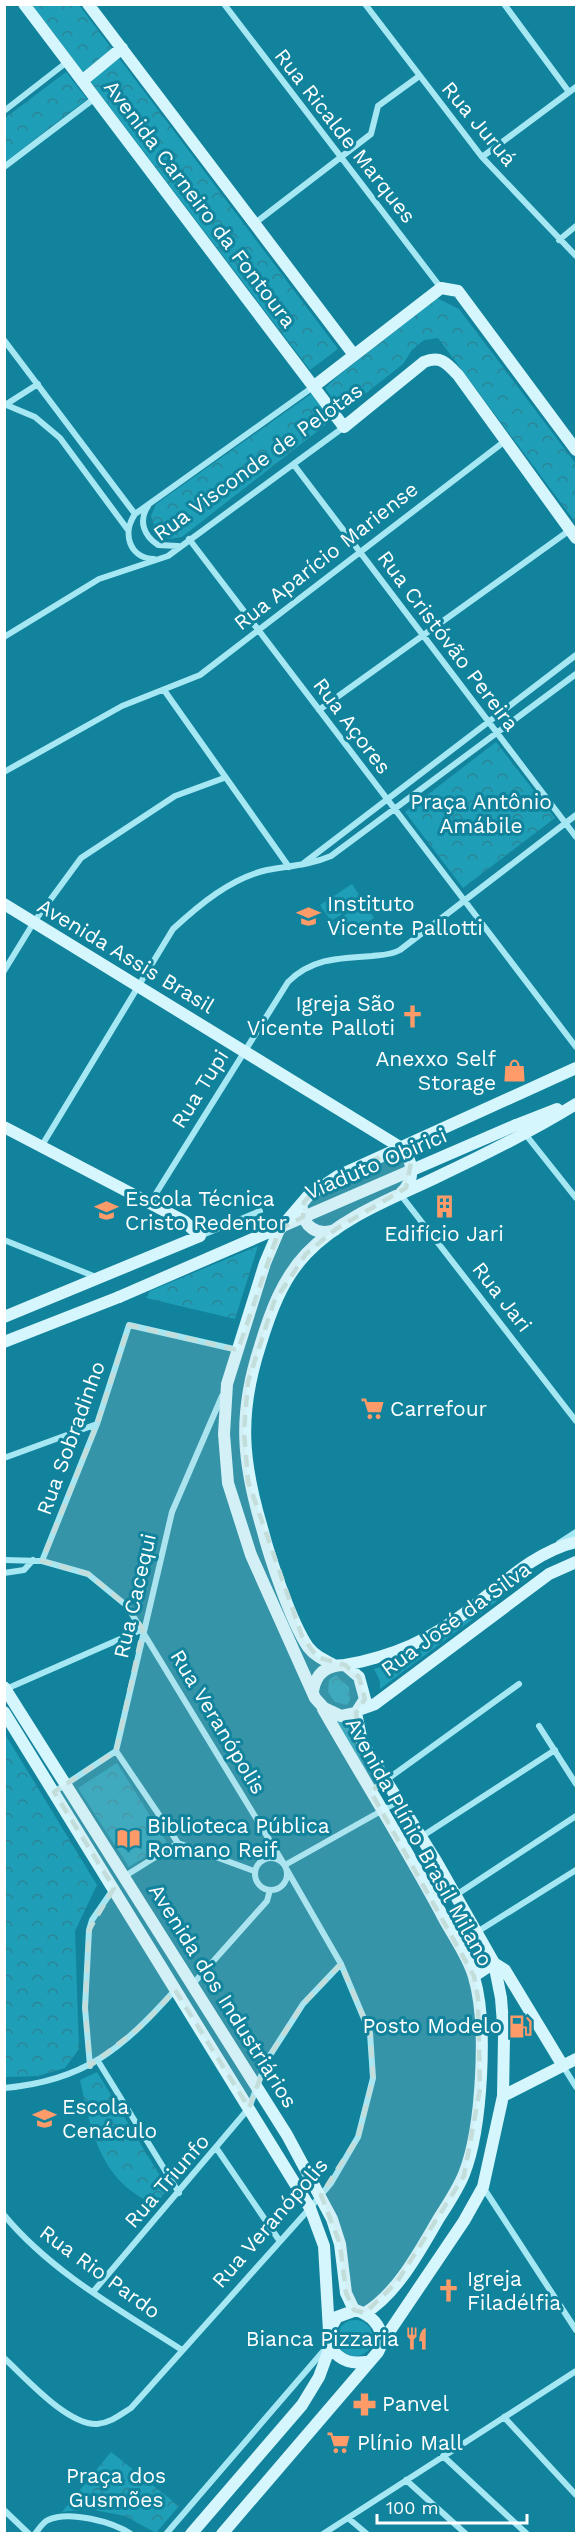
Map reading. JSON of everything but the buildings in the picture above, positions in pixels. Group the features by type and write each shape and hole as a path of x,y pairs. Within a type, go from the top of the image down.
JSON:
{"main road":[{"name":"Avenida Carneiro da Fontoura","path":"24,4 344,427"},
{"name":"Avenida Carneiro da Fontoura","path":"88,4 354,355"},
{"path":"82,81 122,48"},
{"path":"441,288 458,291 576,450"},
{"name":"Rua Visconde de Pelotas","path":"313,387 441,288"},
{"name":"Rua Visconde de Pelotas","path":"344,427 415,368 433,358 448,364 505,441"},
{"path":"505,441 573,534"},
{"name":"Avenida Assis Brasil","path":"4,904 400,1147"},
{"path":"576,1068 338,1176 308,1196 279,1230 265,1263 227,1384 224,1434 228,1484 251,1555 313,1691 321,1706 341,1716 359,1711 365,1699 363,1684 355,1671 317,1657 309,1648 273,1562 248,1482 244,1431 248,1382 274,1302 306,1254 364,1210 526,1135 576,1102"},
{"name":"Viaduto Obirici","path":"4,1342 119,1297 516,1125 576,1102"},
{"path":"4,1127 184,1221 200,1236 4,1317"},
{"path":"400,1147 408,1155 412,1172 411,1181 400,1194"},
{"path":"308,1196 302,1208 305,1222 316,1231 336,1229"},
{"name":"Rua José da Silva","path":"340,1665 394,1654 432,1635 545,1552 576,1542"},
{"name":"Rua José da Silva","path":"359,1711 375,1704 549,1574 576,1562"},
{"path":"313,1691 321,1673 340,1665"},
{"name":"Avenida dos Industriários","path":"5,1688 125,1876 321,2195 340,2244 346,2293 360,2312 376,2323 383,2341"},
{"name":"Avenida Plínio Brasil Milano","path":"321,1706 419,1872 474,1976 478,1998 481,2069 475,2133 467,2166 426,2241 386,2297 360,2312 337,2317 329,2331"},
{"name":"Avenida Plínio Brasil Milano","path":"229,2531 378,2352 383,2341 464,2221 483,2187 503,2096 504,2027 494,1963 482,1929 456,1895 426,1834 399,1801 362,1742 359,1711"},
{"name":"Avenida dos Industriários","path":"4,1712 310,2208 324,2247 329,2331"},
{"path":"151,1948 164,1940"},
{"path":"474,1976 494,1963 505,1970 559,2066"},
{"path":"503,2096 576,2059"},
{"path":"191,2534 302,2405 319,2377 329,2346 329,2331"},
{"path":"329,2346 347,2361 357,2364 370,2361"}],"street":[{"name":"Rua Ricalde Marques","path":"224,4 441,288"},
{"name":"Rua Juruá","path":"365,4 418,77 482,157 576,256"},
{"path":"504,4 569,92"},
{"path":"4,111 68,62"},
{"path":"255,223 371,134 378,105 418,77"},
{"path":"482,157 576,87"},
{"path":"6,163 95,98"},
{"path":"559,240 576,226"},
{"path":"4,340 135,514 128,530"},
{"path":"5,404 38,384"},
{"name":"Rua Visconde de Pelotas","path":"135,514 313,387"},
{"path":"5,404 35,417 60,438 128,530 131,546 136,553 152,560 160,559"},
{"name":"Rua Visconde de Pelotas","path":"4,637 99,579 160,559 344,427"},
{"name":"Rua Aparício Mariense","path":"4,771 122,706 200,675 257,629 505,441"},
{"name":"Rua Cristóvão Pereira","path":"294,465 576,837"},
{"path":"150,502 145,509 143,526 151,540 166,547 183,544"},
{"path":"319,710 573,534"},
{"name":"Rua Açores","path":"189,539 576,1047"},
{"path":"301,865 388,801 576,655"},
{"path":"558,669 567,681"},
{"path":"41,1148 173,929 199,905 241,879 265,870 301,865 331,856 576,674"},
{"path":"164,690 289,867"},
{"path":"4,971 34,922 72,868 86,854 175,796 224,778"},
{"name":"Rua Tupi","path":"150,1203 288,981 303,968 326,959 393,954 576,815"},
{"path":"526,1135 576,1198"},
{"name":"Rua Jari","path":"400,1194 576,1421"},
{"path":"200,1236 260,1210"},
{"path":"4,1240 24,1250 100,1278"},
{"name":"Rua Sobradinho","path":"42,1561 97,1424 129,1325 238,1350"},
{"name":"Rua Cacequi","path":"116,1751 172,1512 227,1384"},
{"path":"4,1458 97,1424"},
{"name":"Rua José da Silva","path":"545,1552 576,1532"},
{"name":"Rua Veranópolis","path":"4,1560 42,1561 88,1575 127,1606 285,1866 341,1964 370,2033 373,2078 358,2137 321,2195 131,2409 115,2419 100,2424 86,2423 69,2415 4,2358"},
{"path":"4,1573 24,1570 33,1560"},
{"path":"5,1688 143,1629"},
{"path":"371,1792 519,1684"},
{"path":"539,1726 576,1784"},
{"path":"426,1834 555,1750"},
{"path":"54,1792 116,1751 177,1843 254,1871"},
{"path":"285,1866 399,1801"},
{"path":"456,1895 576,1816"},
{"path":"125,1876 177,1843"},
{"path":"270,1890 258,1884 254,1871 257,1864 268,1857 274,1857 285,1866"},
{"path":"192,1985 267,1900 270,1890 285,1882 285,1866"},
{"path":"482,1929 576,1870"},
{"path":"90,2066 85,2008 89,1930 92,1920 114,1888"},
{"name":"Rua Triunfo","path":"93,2292 217,2149 249,2108 267,2060 303,2004 341,1964"},
{"path":"4,2088 32,2086 63,2078 90,2066 144,2024 175,1990"},
{"path":"98,2061 179,2193"},
{"path":"559,2066 576,2087"},
{"path":"217,2149 279,2240"},
{"path":"483,2187 576,2330"},
{"name":"Rua Rio Pardo","path":"4,2215 25,2240 93,2292 182,2350"},
{"path":"166,2534 329,2346"},
{"path":"323,2534 576,2371"},
{"path":"504,2417 576,2495"},
{"path":"444,2456 527,2534"},
{"path":"406,2480 466,2534"},
{"path":"4,2510 29,2534"},
{"path":"34,2534 48,2520 75,2516 118,2525 131,2534"},
{"path":"348,2518 367,2534"}],"highlighted area":[{"path":"400,1147 411,1163 406,1188 336,1229 306,1254 274,1302 248,1382 244,1431 248,1481 302,1636 317,1657 345,1665 359,1677 365,1699 356,1713 358,1728 385,1780 371,1792 474,1976 478,1998 480,2089 464,2176 397,2282 365,2313 354,2310 346,2293 340,2244 321,2195 358,2137 373,2078 370,2033 341,1964 303,2004 267,2060 249,2108 175,1990 144,2024 90,2066 85,2008 89,1930 114,1888 54,1792 116,1751 143,1629 127,1606 88,1574 42,1561 97,1424 129,1325 238,1350 279,1230 303,1217 304,1202 316,1189"}],"green space":[{"path":"32,5 79,5 338,349 310,370"},
{"path":"66,72 87,99 5,162 5,118"},
{"path":"437,298 459,309 576,464 576,523 438,338 424,340 412,350 403,364 342,412 325,388"},
{"path":"311,394 333,419 182,537 169,539 157,534 151,516 156,504"},
{"name":"Praça Antônio Amábile","path":"496,742 555,818 463,888 405,812"},
{"path":"352,884 363,901 331,921 320,905"},
{"path":"364,903 374,918 342,939 332,923"},
{"path":"258,1246 235,1319 146,1298 150,1291"},
{"path":"545,1565 380,1689 380,1681 374,1669 413,1656"},
{"path":"336,1675 349,1687 350,1700 347,1705 335,1702 328,1692 329,1680"},
{"path":"332,1718 349,1721 354,1744 372,1782"},
{"path":"5,1734 97,1885 75,1931 79,2049 65,2068 38,2076 5,2077"},
{"path":"117,1763 167,1843 129,1867 78,1788"},
{"path":"97,2072 168,2189 154,2206 123,2184 113,2173 99,2149 80,2080"},
{"path":"355,2320 367,2326 373,2338 367,2350 355,2356 343,2350 337,2338 343,2326"},
{"name":"Praça dos Gusmões","path":"111,2452 179,2506 156,2533 125,2516 89,2509 62,2512"}],"place":[{"name":"Instituto Vicente Pallotti","path":"309,916"},
{"name":"Igreja São Vicente Palloti","path":"413,1016"},
{"name":"Anexxo Self Storage","path":"514,1071"},
{"name":"Edifício Jari","path":"444,1206"},
{"name":"Escola Técnica Cristo Redentor","path":"107,1211"},
{"name":"Carrefour","path":"372,1409"},
{"name":"Biblioteca Pública Romano Reif","path":"129,1838"},
{"name":"Posto Modelo","path":"520,2026"},
{"name":"Escola Cenáculo","path":"44,2119"},
{"name":"Igreja Filadélfia","path":"449,2291"},
{"name":"Bianca Pizzaria","path":"417,2339"},
{"name":"Panvel","path":"364,2404"},
{"name":"Plínio Mall","path":"339,2443"}]}
